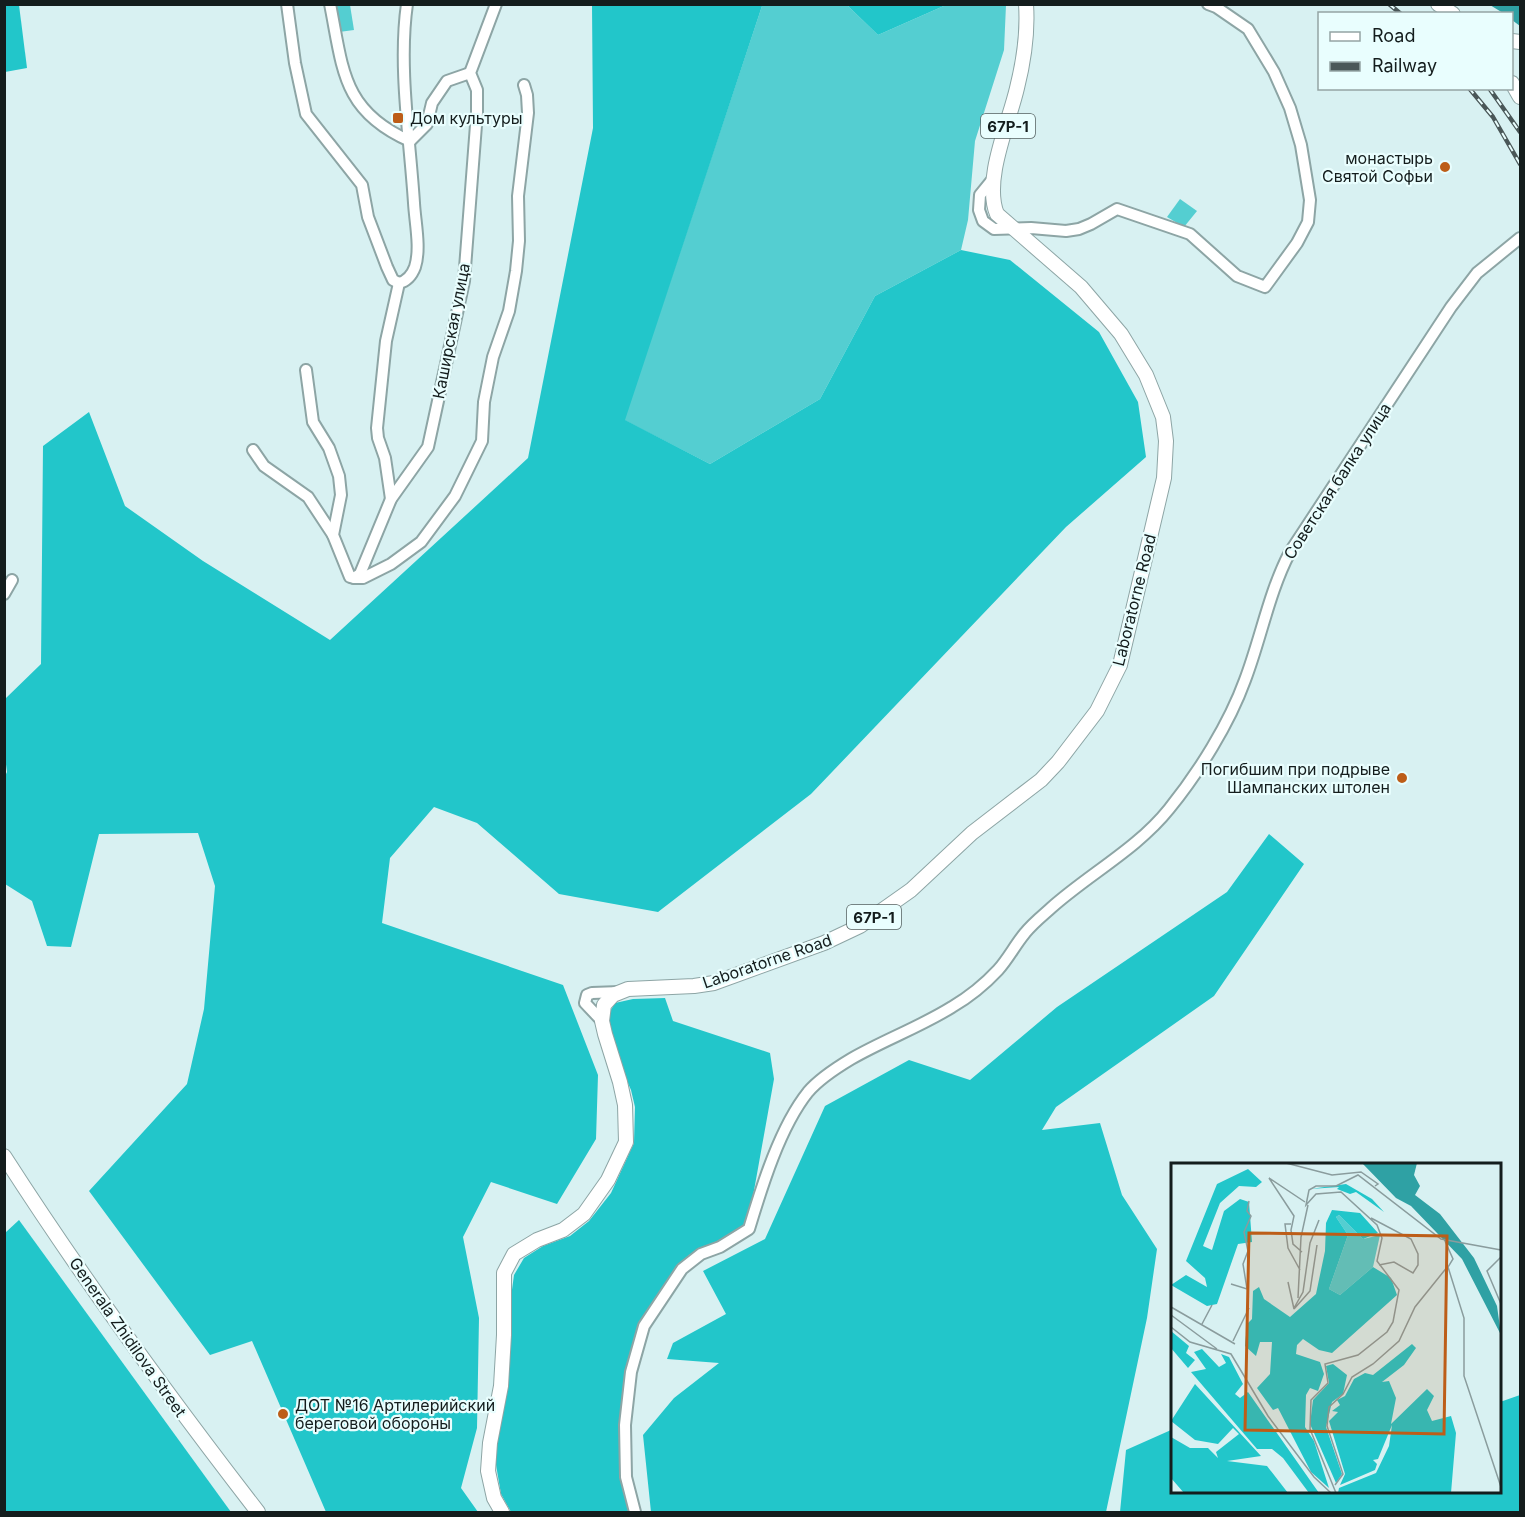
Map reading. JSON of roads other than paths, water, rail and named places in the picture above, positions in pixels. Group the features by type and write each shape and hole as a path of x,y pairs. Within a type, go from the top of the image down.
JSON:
{"main road":[{"name":"67Р-1","path":"1017,232 997,214 991,192 998,152 1008,127 1018,86 1027,23 1026,4"},
{"name":"Laboratorne Road","path":"620,992 628,989 714,983 824,943 860,926 911,890 972,833 1041,780 1058,762 1097,711 1120,665 1164,478 1166,441 1163,417 1146,375 1120,334 1081,287 1017,232"},
{"path":"502,1512 494,1498 488,1471 490,1443 501,1386 504,1273 514,1254 537,1240 563,1230 584,1214 608,1180 626,1142 627,1126 620,1082 602,1021 607,1000 620,992"},
{"name":"Generala Zhidilova Street","path":"4,1156 36,1206 176,1406 258,1512"}],"street":[{"path":"287,4 295,63 306,114 362,185 368,217 393,280 399,283 404,282 415,267 417,246 407,122 404,24 407,4"},
{"path":"330,4 345,78 355,97 369,115 389,132 410,141"},
{"path":"410,141 427,124 432,103 447,81 470,73 496,4"},
{"path":"1017,232 1079,229 1117,209 1190,234 1237,276 1265,287 1298,243 1308,222 1310,200 1301,145 1290,108 1275,72 1248,29 1208,4"},
{"name":"Каширская улица","path":"357,576 391,498 428,447 464,281 477,112 477,90 470,73"},
{"path":"253,450 264,466 308,497 333,535 350,576 363,578 391,564 421,542 455,496 482,441 484,402 493,357 509,310 517,261 518,196 528,113 524,86"},
{"name":"Советская балка улица","path":"634,1512 626,1477 625,1425 631,1372 644,1326 682,1269 701,1254 720,1247 749,1229 758,1199 790,1118 809,1090 851,1059 952,1007 975,991 998,969 1025,933 1053,906 1132,845 1170,808 1221,734 1233,710 1260,636 1277,576 1290,552 1451,308 1477,273 1521,238"},
{"path":"391,498 385,458 377,428 386,341 399,283"},
{"path":"306,370 313,422 329,448 339,476 341,495 333,535"},
{"path":"4,594 12,580"},
{"path":"602,1021 585,1003 587,995 620,992"}],"railway":[{"path":"1389,4 1399,12"},
{"path":"1471,90 1493,117 1520,164"},
{"path":"1490,90 1520,132"}],"place":[{"name":"Дом культуры","path":"398,118"},
{"name":"монастырь Святой Софьи","path":"1445,167"},
{"name":"Погибшим при подрыве Шампанских штолен","path":"1402,778"},
{"name":"ДОТ №16 Артилерийский береговой обороны","path":"283,1414"}]}
